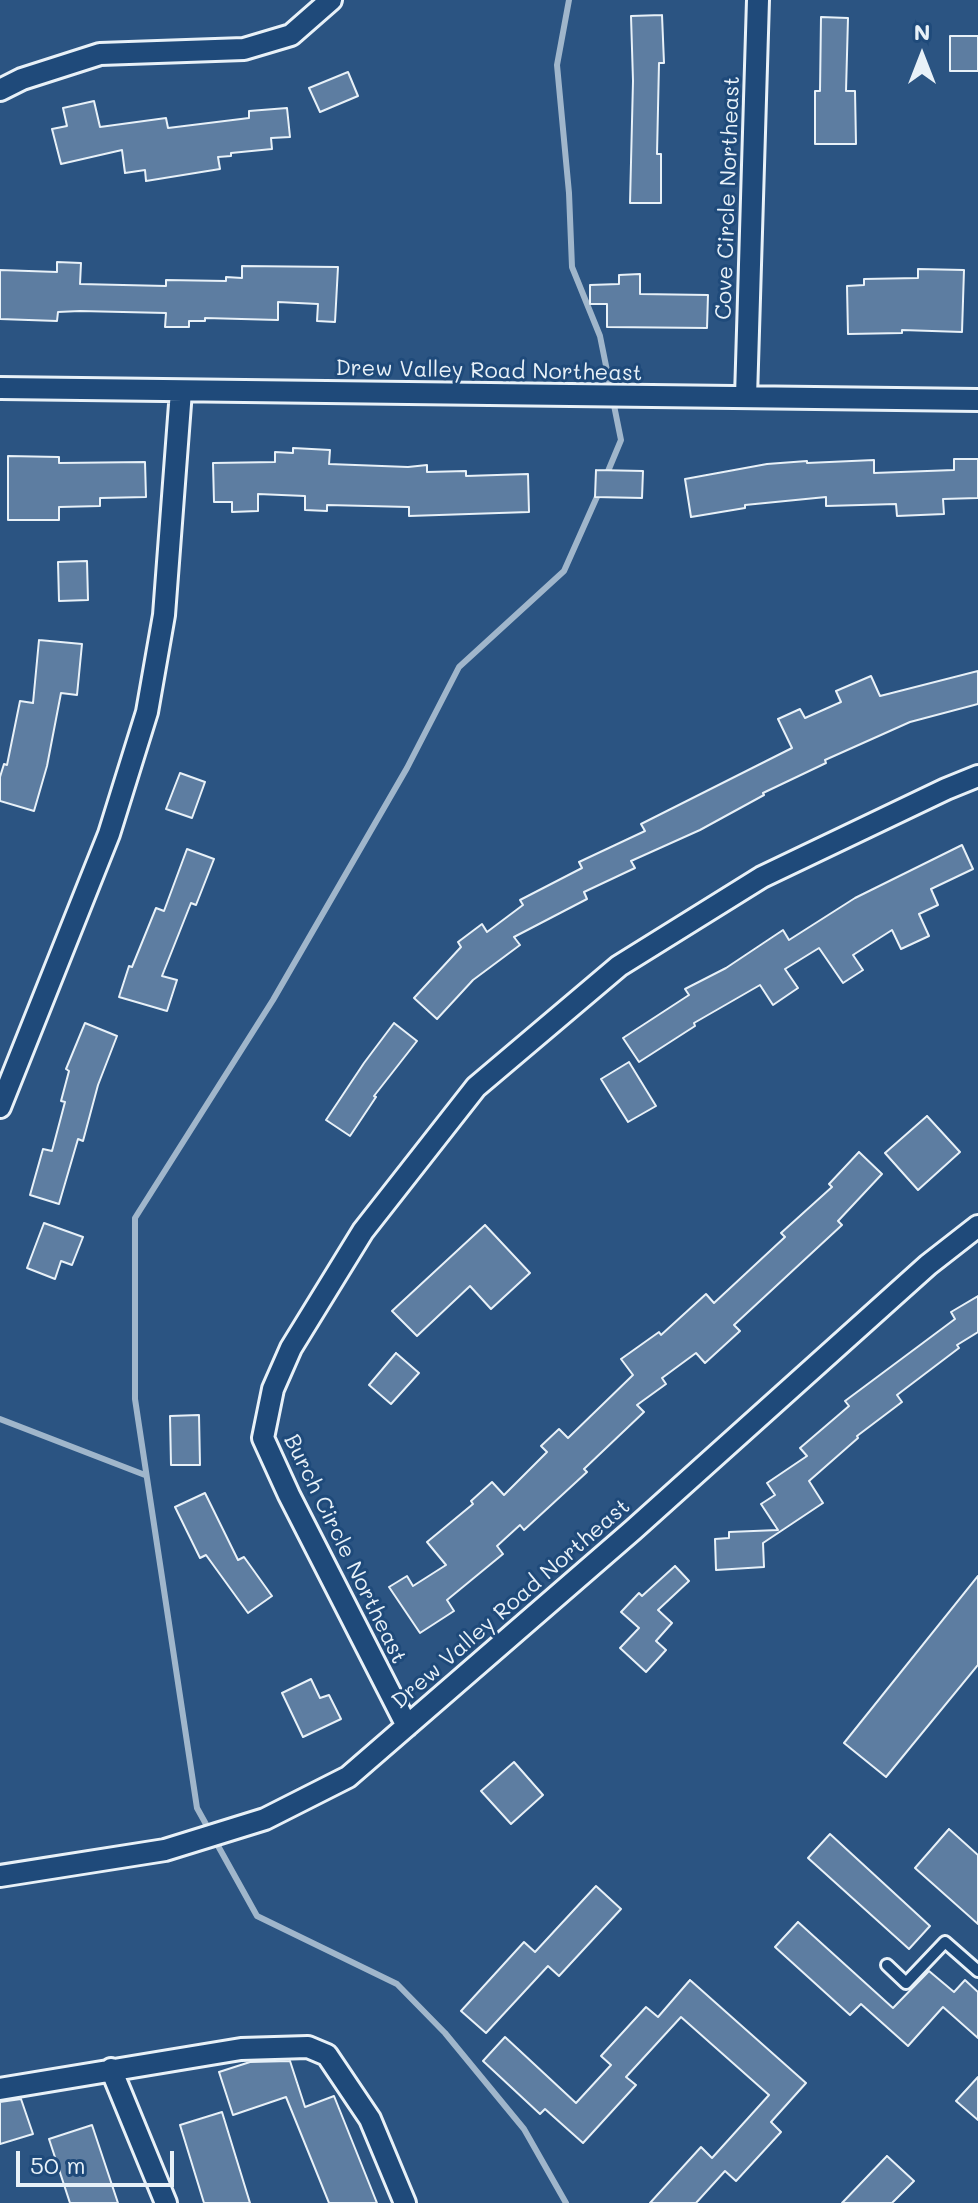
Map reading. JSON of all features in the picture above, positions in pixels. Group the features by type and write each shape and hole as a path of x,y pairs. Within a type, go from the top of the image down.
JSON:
{"street":[{"path":"0,90 22,79 100,54 244,49 291,35 331,0"},
{"name":"Cove Circle Northeast","path":"746,397 758,0"},
{"name":"Drew Valley Road Northeast","path":"0,388 978,400"},
{"path":"0,1107 98,863 147,712 164,615 181,391"},
{"name":"Burch Circle Northeast","path":"407,1726 263,1438 273,1389 291,1348 363,1231 476,1087 619,966 762,877 978,776"},
{"name":"Drew Valley Road Northeast","path":"0,1876 165,1850 265,1819 348,1777 633,1530 928,1265 978,1226"},
{"path":"0,2089 241,2049 308,2047 327,2055 370,2119 405,2203"},
{"path":"111,2069 166,2203"}],"lane":[{"path":"887,1965 906,1983 945,1942 978,1971"}],"building":[{"path":"662,15 664,63 659,63 657,154 661,154 661,203 630,203 631,16"},
{"path":"821,17 848,18 846,91 855,91 856,144 815,144 815,91 820,91"},
{"path":"950,36 978,36 978,71 950,71"},
{"path":"348,72 358,96 320,112 309,88"},
{"path":"94,101 100,127 166,118 168,128 249,118 249,111 287,108 290,137 271,138 272,149 218,157 220,169 146,181 145,170 125,173 122,150 61,164 52,129 67,126 63,108"},
{"path":"57,262 81,263 80,284 166,286 166,280 226,281 226,277 242,278 242,266 338,267 335,322 317,321 318,304 278,302 278,320 205,318 205,321 189,321 189,327 165,327 166,313 80,311 58,312 57,321 0,319 0,270 57,272"},
{"path":"918,269 964,270 962,332 902,330 902,333 848,334 847,286 864,285 864,279 918,278"},
{"path":"640,274 640,294 708,295 707,328 607,327 607,304 590,304 590,285 619,284 619,275"},
{"path":"293,448 330,450 329,464 427,465 427,472 466,471 466,476 528,474 529,512 409,516 409,507 327,505 327,511 305,510 305,496 258,494 258,511 232,512 232,502 214,502 213,463 275,462 275,452 293,453"},
{"path":"8,456 59,457 59,463 145,462 146,497 100,498 100,506 59,507 59,520 8,520"},
{"path":"954,459 978,459 978,498 943,499 944,514 897,516 896,504 826,506 826,497 745,505 745,508 691,517 685,479 767,464 807,461 874,460 874,473 954,470"},
{"path":"596,470 643,471 642,498 595,497"},
{"path":"87,561 88,600 59,601 58,562"},
{"path":"39,640 82,644 77,695 61,693 47,766 34,811 0,801 0,777 4,764 7,765 20,701 33,703"},
{"path":"978,671 978,704 910,722 825,760 826,763 763,793 700,830 631,861 635,868 584,892 587,899 514,937 520,945 473,980 437,1019 414,998 461,947 458,942 482,924 487,932 523,905 520,900 582,868 579,862 645,831 641,824 792,748 778,719 800,709 805,718 841,702 836,691 871,676 880,696"},
{"path":"180,773 205,782 192,818 166,809"},
{"path":"962,845 973,869 931,889 938,905 919,914 929,936 901,949 892,930 853,955 863,970 843,983 819,948 785,969 798,988 773,1005 760,985 694,1023 695,1026 639,1062 623,1038 689,995 685,989 726,968 783,930 789,940 855,898"},
{"path":"187,849 214,859 196,905 191,903 162,976 177,980 167,1011 119,997 129,966 132,967 156,908 164,911"},
{"path":"85,1023 117,1036 98,1085 83,1141 78,1139 59,1204 30,1195 43,1149 52,1151 65,1102 61,1101 69,1071 66,1069"},
{"path":"394,1023 417,1041 374,1096 350,1136 326,1120"},
{"path":"629,1062 656,1106 628,1122 601,1079"},
{"path":"927,1116 960,1152 918,1190 885,1153"},
{"path":"859,1152 882,1174 838,1221 842,1225 734,1325 740,1331 705,1363 696,1353 662,1378 666,1384 637,1405 644,1412 584,1469 587,1472 524,1530 520,1525 497,1546 503,1554 447,1600 454,1611 420,1633 389,1587 407,1576 413,1586 446,1565 427,1542 473,1504 471,1501 492,1482 504,1495 547,1452 541,1446 559,1429 568,1438 633,1375 621,1359 659,1332 661,1335 706,1294 714,1303 785,1237 781,1233 832,1187 829,1184"},
{"path":"44,1223 83,1237 72,1265 61,1261 55,1279 27,1268"},
{"path":"485,1225 530,1273 491,1309 470,1286 417,1336 392,1311"},
{"path":"978,1296 978,1332 957,1345 959,1348 897,1395 902,1402 857,1436 809,1481 823,1503 763,1543 764,1567 716,1570 715,1539 729,1538 729,1532 778,1530 761,1504 775,1495 767,1483 807,1456 800,1448 849,1406 845,1401 955,1319 951,1312"},
{"path":"396,1353 419,1373 391,1404 369,1385"},
{"path":"199,1415 200,1465 171,1465 170,1416"},
{"path":"205,1493 238,1560 244,1557 272,1596 248,1613 206,1555 200,1558 175,1507"},
{"path":"675,1566 689,1581 658,1610 672,1623 656,1641 666,1650 646,1672 620,1648 639,1628 621,1612 639,1593 642,1596"},
{"path":"978,1576 978,1665 886,1777 844,1743"},
{"path":"311,1679 320,1698 329,1695 341,1719 303,1737 282,1693"},
{"path":"514,1762 543,1795 511,1824 481,1791"},
{"path":"949,1829 978,1855 978,1924 915,1868"},
{"path":"830,1834 930,1926 909,1949 808,1858"},
{"path":"596,1886 621,1909 559,1976 548,1966 486,2033 461,2011 524,1942 535,1952"},
{"path":"798,1922 893,2008 929,1971 954,1992 965,1980 978,1992 978,2038 943,2007 908,2046 861,2004 850,2015 775,1947"},
{"path":"690,1980 806,2083 771,2122 781,2132 736,2181 725,2171 696,2203 650,2203 701,2147 712,2158 769,2095 681,2017 626,2077 636,2085 583,2143 545,2109 540,2114 483,2061 505,2037 576,2103 611,2065 601,2056 646,2007 658,2017"},
{"path":"290,2061 305,2107 334,2096 377,2203 329,2203 286,2097 233,2115 219,2072 250,2062"},
{"path":"978,2077 978,2120 956,2101"},
{"path":"21,2099 33,2134 0,2144 0,2102"},
{"path":"222,2112 250,2203 204,2203 180,2125"},
{"path":"92,2125 118,2203 70,2203 49,2139"},
{"path":"887,2156 914,2181 892,2203 842,2203"}],"waterway":[{"path":"569,0 557,65 569,193 572,267 600,336 621,440 606,476"},
{"path":"566,2203 524,2129 445,2033 397,1984 257,1916 197,1808 135,1399 135,1218 273,1000 407,768 459,667 564,571 600,490"},
{"path":"0,1419 145,1475"}]}
